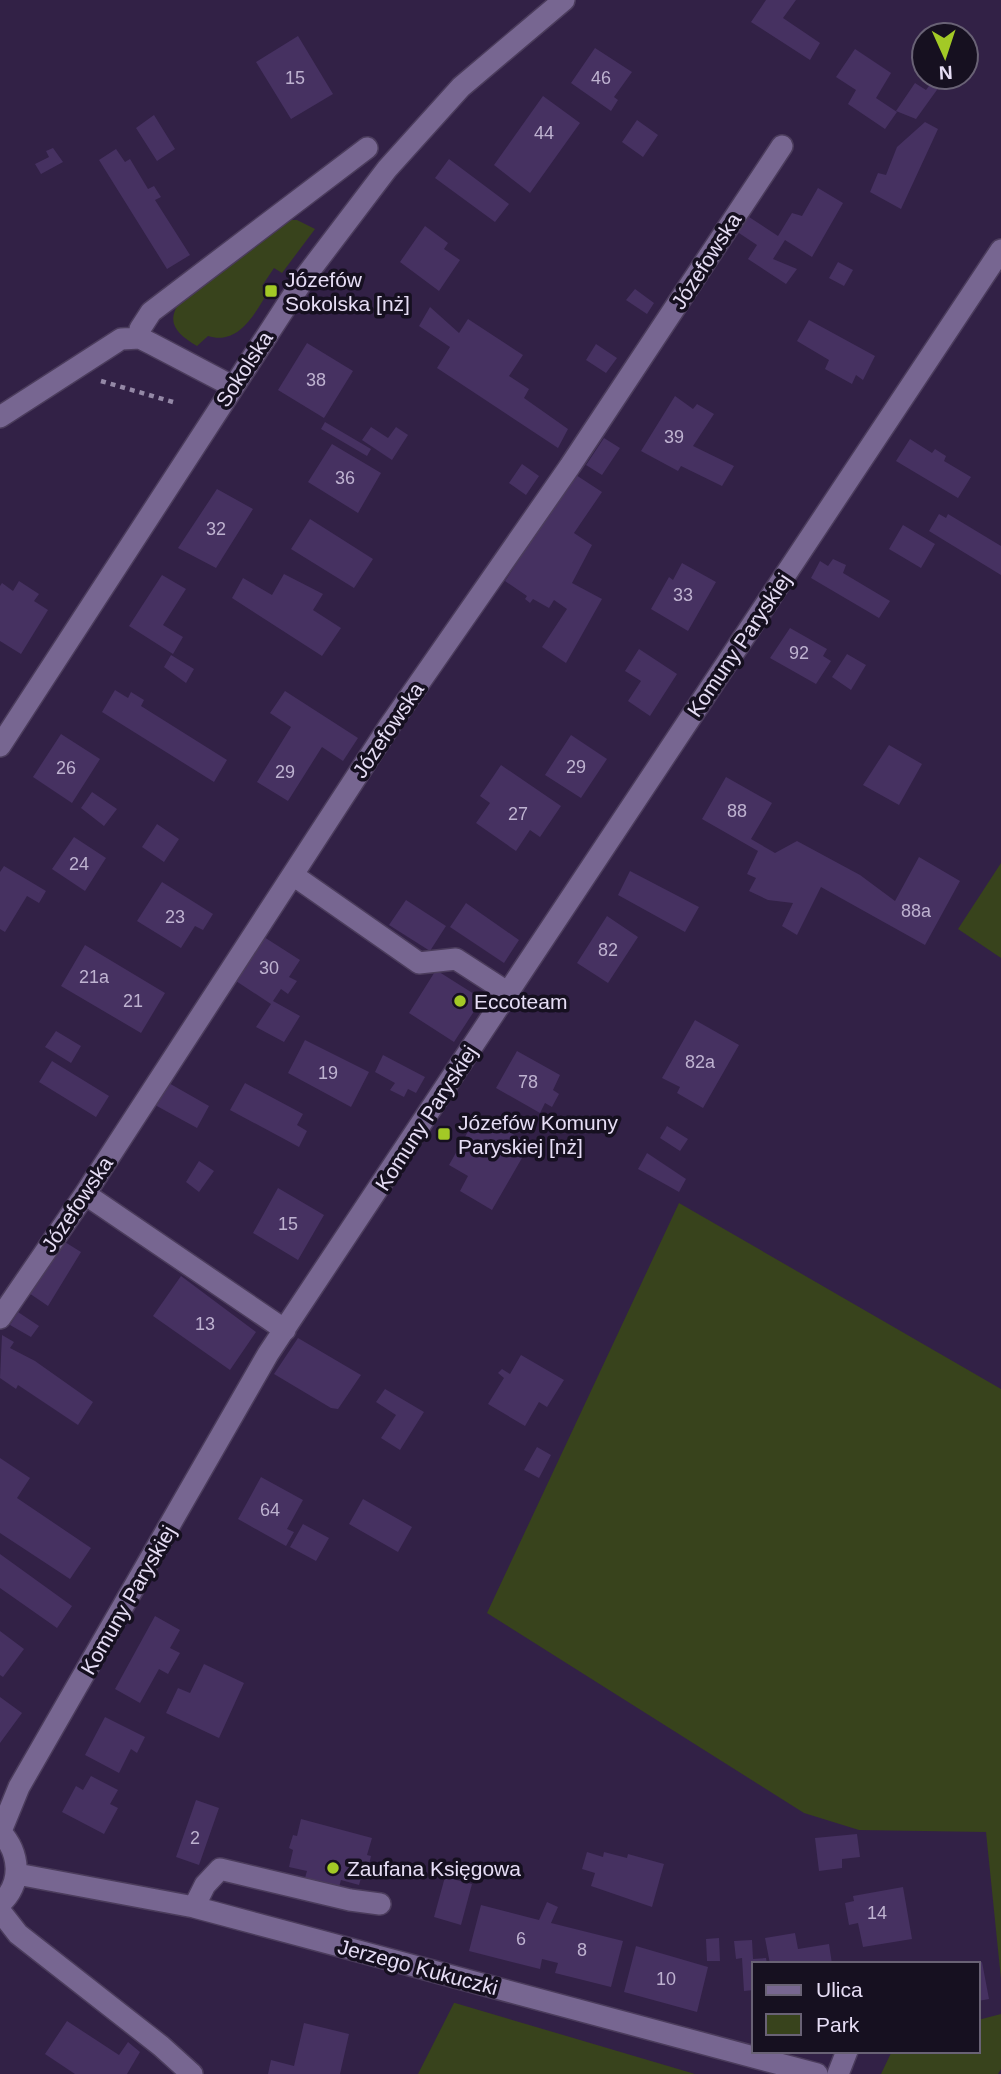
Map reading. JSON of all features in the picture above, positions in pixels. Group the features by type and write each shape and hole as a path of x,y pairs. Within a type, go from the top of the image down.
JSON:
{"street":[{"name":"Sokolska","path":"0,746 305,277 387,169 461,87 564,0"},
{"name":"Józefowska","path":"0,1318 85,1194 390,725 570,466 782,146"},
{"path":"140,338 140,330 151,312 367,148"},
{"name":"Komuny Paryskiej","path":"0,1831 19,1787 268,1354 1001,250"},
{"path":"0,417 111,344 140,338 175,353 232,386"},
{"path":"293,875 419,963 456,959 508,992"},
{"path":"85,1194 285,1330"},
{"path":"0,1831 14,1851 17,1874 13,1887 0,1904"},
{"path":"194,1907 205,1885 220,1869 350,1900 380,1904"},
{"name":"Jerzego Kukuczki","path":"17,1874 194,1907 817,2074"},
{"path":"0,1911 18,1934 161,2046 192,2074"},
{"path":"838,2074 846,2053"}],"path":[{"path":"77,366 86,377 173,402"}],"green space":[{"path":"286,220 297,220 315,229 282,273 274,268 262,286 269,290 245,325 229,336 208,336 197,346 183,336 173,321 182,299"},
{"path":"1001,863 1001,958 958,929"},
{"path":"679,1203 1001,1389 1001,1979 986,1832 859,1830 804,1813 487,1613"},
{"path":"455,2003 695,2074 418,2074"},
{"path":"1001,2014 1001,2069 998,2074 881,2074 891,2053 980,2053 980,2019"}],"building":[{"path":"766,0 796,0 783,18 820,43 810,60 751,22"},
{"path":"298,36 333,94 291,119 256,62"},
{"path":"595,48 632,72 614,97 618,100 611,111 571,83"},
{"path":"855,49 891,73 876,98 897,112 885,129 848,104 856,90 836,77"},
{"path":"910,90 936,91 916,119 896,111"},
{"path":"543,96 580,123 530,193 494,165"},
{"path":"154,115 175,149 157,161 136,128"},
{"path":"637,120 658,135 643,157 622,142"},
{"path":"925,122 938,129 901,209 870,192 878,173 886,175 897,147"},
{"path":"53,148 63,162 41,174 35,164 49,157 46,151"},
{"path":"116,149 125,162 130,159 148,189 154,186 161,197 155,200 190,255 167,269 99,160"},
{"path":"449,159 509,204 495,222 435,178"},
{"path":"818,188 843,203 812,257 785,240 773,259 797,269 786,284 748,259 757,245 736,231 746,215 778,236 792,213 802,216"},
{"path":"425,226 448,243 444,249 460,260 439,291 400,262"},
{"path":"838,262 853,270 844,286 829,278"},
{"path":"635,289 654,303 647,314 626,300"},
{"path":"430,307 459,333 468,319 523,355 509,376 529,389 524,398 568,429 558,448 437,368 450,347 419,326"},
{"path":"809,320 875,356 863,380 856,375 852,384 825,369 829,360 797,341"},
{"path":"307,343 353,371 324,418 278,390"},
{"path":"596,344 617,358 606,373 586,360"},
{"path":"675,396 693,409 697,404 714,414 693,446 734,466 722,486 681,466 678,471 641,451"},
{"path":"325,422 371,449 367,456 321,429"},
{"path":"371,427 388,438 396,427 408,435 392,460 362,440"},
{"path":"604,438 620,448 602,475 586,465"},
{"path":"910,439 932,453 935,449 946,456 944,461 971,477 958,498 896,461"},
{"path":"332,444 381,473 358,513 308,482"},
{"path":"522,464 539,476 526,495 509,483"},
{"path":"576,475 602,492 574,533 592,545 572,583 602,599 566,663 542,647 567,609 554,600 549,608 533,599 530,603 525,599 527,596 505,581 532,540 529,537 534,529 537,532"},
{"path":"217,489 253,509 216,568 178,548"},
{"path":"939,514 946,518 948,514 1001,546 1001,575 929,531"},
{"path":"310,519 373,559 354,588 291,549"},
{"path":"903,525 935,544 921,568 889,549"},
{"path":"833,559 846,565 843,573 890,601 879,618 811,578 820,561 828,566"},
{"path":"682,563 716,582 688,631 651,609 669,577 673,580"},
{"path":"284,574 323,594 313,610 341,628 322,656 232,598 243,578 272,595"},
{"path":"162,575 186,589 163,625 183,637 173,654 129,626"},
{"path":"19,581 39,594 34,601 48,610 21,654 0,641 0,586 2,583 13,591"},
{"path":"790,628 827,649 823,656 831,661 816,684 770,658"},
{"path":"639,649 677,674 650,716 628,701 641,681 625,671"},
{"path":"847,654 866,665 851,690 832,677"},
{"path":"171,655 194,669 186,683 164,667"},
{"path":"115,690 128,698 131,692 144,700 141,706 227,760 214,782 102,712"},
{"path":"285,691 358,738 343,761 322,747 288,801 257,782 291,727 270,713"},
{"path":"61,734 100,759 72,803 33,777"},
{"path":"571,735 607,759 581,798 545,775"},
{"path":"889,745 922,764 899,805 863,785"},
{"path":"501,765 561,806 540,837 530,830 516,851 476,823 490,803 480,796"},
{"path":"726,777 772,803 751,839 775,853 797,841 860,875 895,901 919,857 960,881 925,945 821,887 797,935 782,926 793,903 768,900 749,891 756,878 747,874 758,851 702,819"},
{"path":"92,792 117,809 104,826 81,808"},
{"path":"157,824 179,839 164,862 142,847"},
{"path":"74,837 106,858 85,891 52,869"},
{"path":"4,866 46,891 39,903 27,896 5,932 0,929 0,872"},
{"path":"630,871 699,907 685,932 618,895"},
{"path":"162,882 213,914 203,930 195,926 181,948 137,921"},
{"path":"406,900 446,926 430,951 389,925"},
{"path":"466,903 519,940 504,963 450,927"},
{"path":"607,916 638,937 608,983 577,963"},
{"path":"264,937 300,960 289,977 297,981 288,994 281,989 273,1001 300,1016 284,1042 256,1027 271,1004 236,981"},
{"path":"85,945 165,993 141,1033 61,986"},
{"path":"436,970 482,999 454,1042 409,1013"},
{"path":"695,1020 739,1045 703,1108 677,1093 680,1087 662,1078"},
{"path":"56,1031 81,1046 71,1063 45,1047"},
{"path":"305,1040 369,1072 351,1107 288,1073"},
{"path":"517,1051 560,1075 553,1090 559,1094 552,1107 545,1103 540,1113 496,1088"},
{"path":"383,1055 425,1077 416,1093 408,1089 404,1097 390,1090 395,1083 375,1072"},
{"path":"52,1061 109,1096 96,1117 39,1082"},
{"path":"167,1082 209,1106 197,1128 155,1105"},
{"path":"245,1083 303,1114 297,1125 307,1131 299,1147 230,1110"},
{"path":"478,1114 530,1144 492,1210 460,1191 468,1176 449,1165"},
{"path":"667,1126 688,1139 680,1151 660,1138"},
{"path":"647,1153 686,1179 679,1192 638,1169"},
{"path":"199,1161 214,1171 199,1192 186,1182"},
{"path":"278,1188 324,1215 298,1260 253,1233"},
{"path":"60,1239 81,1252 48,1306 26,1291"},
{"path":"181,1276 256,1332 230,1370 153,1316"},
{"path":"18,1312 39,1326 31,1337 10,1325"},
{"path":"2,1335 14,1342 10,1348 35,1361 93,1402 78,1425 18,1385 16,1389 0,1378"},
{"path":"298,1338 361,1375 338,1409 331,1408 274,1374"},
{"path":"521,1355 564,1380 547,1407 539,1402 525,1426 488,1404 504,1378 498,1373 502,1369 510,1374"},
{"path":"385,1389 424,1412 400,1450 381,1438 396,1415 376,1402"},
{"path":"537,1447 551,1455 539,1478 524,1470"},
{"path":"0,1458 30,1478 17,1498 91,1548 70,1579 0,1533"},
{"path":"261,1477 303,1500 287,1529 294,1532 286,1546 238,1519"},
{"path":"363,1499 412,1527 398,1552 349,1524"},
{"path":"303,1524 329,1538 316,1561 290,1547"},
{"path":"0,1554 72,1606 57,1628 0,1588"},
{"path":"155,1616 180,1630 170,1648 180,1653 168,1674 159,1669 140,1703 115,1689"},
{"path":"0,1631 24,1649 3,1677 0,1675"},
{"path":"204,1664 244,1683 219,1738 166,1713 178,1688 190,1693"},
{"path":"0,1697 22,1713 0,1743"},
{"path":"105,1717 145,1737 137,1753 131,1749 119,1773 85,1755"},
{"path":"91,1776 118,1790 110,1804 118,1808 104,1834 62,1812 76,1786 83,1790"},
{"path":"196,1800 219,1808 199,1865 176,1857"},
{"path":"301,1819 372,1838 367,1855 371,1856 368,1869 364,1868 359,1885 341,1880 339,1887 305,1878 307,1871 289,1867 293,1850 289,1848 293,1835 297,1836"},
{"path":"857,1834 860,1857 842,1859 842,1868 819,1871 815,1838"},
{"path":"587,1852 603,1857 604,1852 627,1858 628,1854 664,1864 652,1907 591,1886 595,1873 582,1869"},
{"path":"445,1877 472,1884 461,1925 434,1917"},
{"path":"903,1887 912,1939 863,1947 858,1923 849,1925 845,1903 854,1901 853,1896"},
{"path":"547,1902 558,1907 551,1923 623,1941 611,1987 555,1973 558,1963 542,1959 540,1969 469,1951 481,1905 539,1920"},
{"path":"795,1933 798,1949 829,1944 832,1962 770,1962 765,1938"},
{"path":"719,1938 720,1961 707,1961 706,1939"},
{"path":"752,1940 753,1959 766,1958 767,1962 752,1962 752,1990 744,1991 742,1958 736,1959 734,1941"},
{"path":"636,1946 708,1967 697,2012 624,1992"},
{"path":"980,1962 989,1999 980,2001"},
{"path":"67,2021 119,2055 128,2042 140,2052 127,2074 75,2074 45,2054"},
{"path":"304,2023 349,2034 340,2074 268,2074 271,2060 294,2066"}],"place":[{"name":"Józefów Sokolska [nż]","path":"271,291"},
{"name":"Eccoteam","path":"460,1001"},
{"name":"Józefów Komuny Paryskiej [nż]","path":"444,1134"},
{"name":"Zaufana Księgowa","path":"333,1868"}]}
